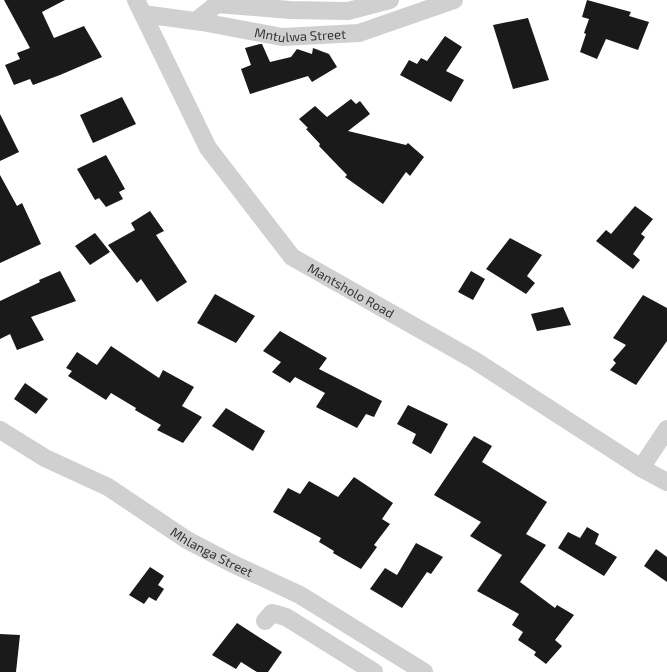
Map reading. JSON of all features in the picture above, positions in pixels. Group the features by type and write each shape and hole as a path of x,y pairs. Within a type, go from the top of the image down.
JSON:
{"street":[{"path":"196,21 217,4 290,10 348,11 390,0"},
{"name":"Mntulwa Street","path":"139,7 196,21 282,37 359,33 454,0"},
{"name":"Mantsholo Road","path":"139,7 208,148 292,257 474,360 641,468 667,482"},
{"name":"Mhlanga Street","path":"0,430 45,458 108,487 187,540 300,596 424,672"},
{"path":"641,468 667,430"},
{"path":"265,621 272,613 286,617 374,672"}],"building":[{"path":"4,0 65,0 42,12 54,38 84,26 102,57 33,85 30,79 14,85 5,65 20,59 17,53 30,48"},
{"path":"587,0 631,12 629,16 649,22 638,50 606,39 597,59 580,52 589,19 582,17"},
{"path":"528,18 549,80 513,89 493,25"},
{"path":"445,36 462,47 446,71 464,80 451,102 400,75 409,60 417,64 421,58 427,61"},
{"path":"262,44 270,62 291,57 297,49 312,54 313,48 329,54 337,67 312,82 308,76 250,94 241,69 251,65 245,48"},
{"path":"122,97 136,124 93,143 80,115"},
{"path":"351,99 356,104 360,101 370,114 348,131 406,145 408,143 424,157 410,176 406,172 383,204 345,177 347,175 319,146 320,144 299,119 315,106 327,117"},
{"path":"0,114 19,152 0,161"},
{"path":"106,155 125,189 119,192 123,199 106,207 99,198 95,200 77,169"},
{"path":"0,175 17,206 22,203 41,244 0,263"},
{"path":"635,206 653,219 641,234 645,237 633,254 640,260 633,269 596,241 606,230 611,234"},
{"path":"150,211 164,231 156,235 187,282 157,302 141,279 137,283 108,245 135,230 131,223"},
{"path":"95,233 110,252 90,265 75,246"},
{"path":"510,238 542,255 527,276 535,283 526,294 486,269"},
{"path":"60,271 76,301 31,317 44,340 17,350 10,334 0,339 0,301 40,282 39,280"},
{"path":"471,271 485,279 473,300 458,292"},
{"path":"215,294 255,316 236,343 197,323"},
{"path":"643,295 667,308 667,341 636,385 610,370 616,363 613,360 626,345 613,338"},
{"path":"563,307 571,325 537,331 531,314"},
{"path":"280,331 327,358 319,369 382,401 374,417 366,414 357,428 316,407 325,393 295,377 290,383 272,372 281,362 263,351"},
{"path":"111,346 159,378 163,370 194,387 182,406 202,417 183,443 157,430 161,425 135,410 136,408 111,393 106,400 68,376 72,371 66,368 77,352 97,365"},
{"path":"25,383 48,399 36,414 14,399"},
{"path":"408,405 448,424 431,454 412,443 416,434 397,424"},
{"path":"226,408 265,431 253,451 212,426"},
{"path":"474,436 492,446 482,462 547,502 526,534 546,545 520,582 555,608 557,605 574,615 555,640 562,646 546,664 534,655 536,652 518,640 523,632 512,625 519,614 477,591 502,555 470,536 481,522 434,495"},
{"path":"354,477 393,503 382,519 390,524 374,545 377,547 361,569 333,553 334,551 319,542 321,538 273,512 288,488 300,494 309,481 338,497"},
{"path":"587,527 599,534 595,544 617,557 604,576 558,548 568,532 580,538"},
{"path":"416,543 443,557 431,574 427,572 402,608 370,589 385,568 397,575"},
{"path":"656,549 667,557 667,582 644,566"},
{"path":"150,567 164,576 158,585 164,589 156,601 149,597 144,604 129,595"},
{"path":"237,623 282,652 268,672 257,672 241,662 236,669 212,655"},
{"path":"0,634 20,635 16,672 0,672"}]}
